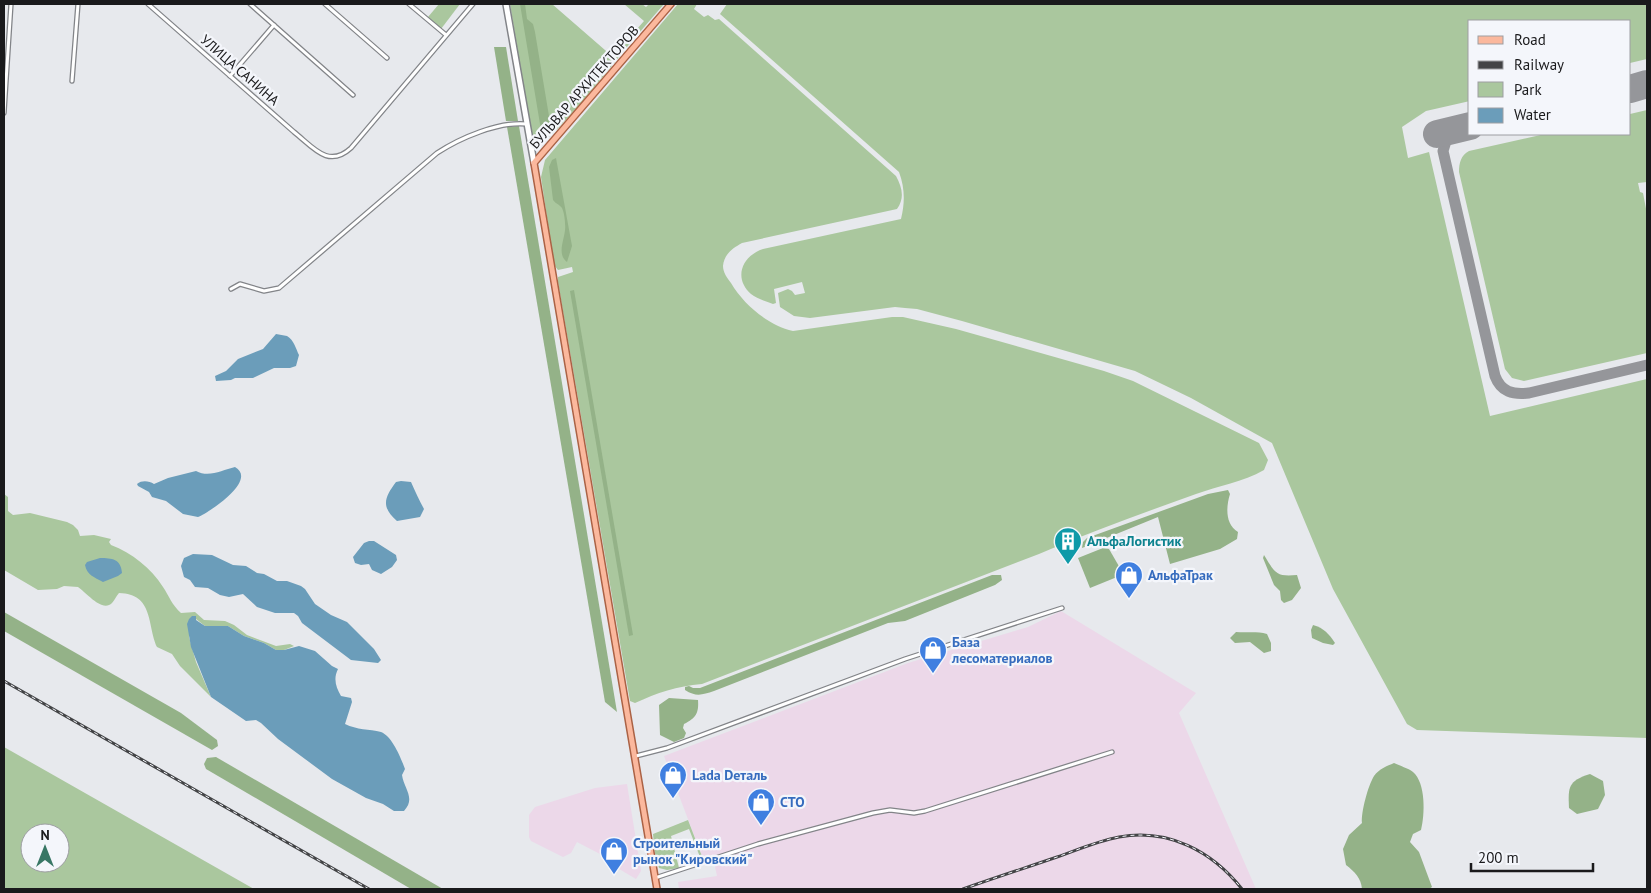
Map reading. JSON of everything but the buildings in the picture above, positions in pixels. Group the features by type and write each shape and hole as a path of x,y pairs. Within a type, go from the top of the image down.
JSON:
{"main road":[{"path":"506,4 636,756 657,889"},
{"name":"БУЛЬВАР АРХИТЕКТОРОВ","path":"534,163 671,4"}],"street":[{"path":"4,112 11,4"},
{"path":"72,81 78,4"},
{"name":"УЛИЦА САНИНА","path":"148,4 318,152 334,158 345,154 446,35"},
{"path":"250,4 353,94"},
{"path":"325,4 386,58"},
{"path":"409,4 446,35 473,4"},
{"path":"230,76 274,25"},
{"path":"231,289 240,284 264,291 279,288 413,172 438,153 452,144 500,125 512,123 526,124"},
{"path":"636,756 667,748 905,659 1062,608"},
{"path":"655,878 758,844 818,829 873,812 890,810 914,813 925,811 1112,752"}],"shaded area":[{"path":"1061,611 1196,693 1179,713 1256,889 679,889 678,882 717,876 714,862 705,864 664,756 908,663 1028,627"},
{"path":"627,784 641,871 636,879 604,860 600,854 577,842 571,853 563,857 531,841 529,837 529,815 535,807 595,788"}],"green space":[{"path":"439,4 460,4 441,29 428,17"},
{"path":"510,4 552,4 613,57 619,50 620,52 618,58 567,119 555,131 538,143 532,137"},
{"path":"520,4 525,4 527,19 533,24 535,32 551,128 549,134 543,133 540,124"},
{"path":"624,4 642,4 646,7 649,4 664,4 626,48 623,45 644,21"},
{"path":"678,4 697,4 694,9 704,17 708,15 715,20 719,19 896,176 900,184 902,197 897,209 742,243 732,249 724,262 724,273 736,291 758,313 775,324 793,331 903,317 956,329 1104,371 1133,381 1259,443 1268,460 1264,470 1248,478 1196,494 1117,523 702,684 667,690 635,703 630,701 558,282 558,277 573,272 572,267 558,270 554,265 541,177 545,160"},
{"path":"727,4 1647,4 1647,59 1631,63 1631,20 1468,20 1468,101 1426,111 1402,127 1408,158 1429,152 1490,416 1647,379 1647,738 1417,730 1407,724 1333,589 1272,443 1191,398 1135,371 917,309 895,307 810,318 794,316 780,307 778,293 788,289 795,295 805,293 802,282 774,289 776,303 773,304 751,294 745,288 741,275 745,262 756,252 901,219 904,201 903,190 899,172 720,14"},
{"path":"494,47 506,47 518,121 506,121"},
{"path":"1647,110 1647,182 1638,183 1640,192 1643,193 1647,214 1647,353 1524,381 1512,378 1505,369 1459,172 1461,160 1469,151 1541,135 1631,135 1631,114"},
{"path":"519,126 617,712 605,702 507,127"},
{"path":"556,158 572,246 567,262 562,254 565,229 564,214 562,208 553,200 549,167 552,160"},
{"path":"574,290 633,635 629,636 570,291"},
{"path":"1228,490 1230,494 1227,510 1229,520 1238,532 1237,539 1220,549 1170,564 1158,517 1082,548 1083,542 1087,538 1208,494"},
{"path":"4,494 8,497 8,511 13,515 30,513 67,522 78,530 80,536 94,535 111,539 109,542 111,545 134,557 147,567 181,613 195,612 204,620 225,621 247,635 276,646 290,644 294,646 284,650 276,650 264,643 244,636 228,626 205,626 196,619 189,637 196,662 211,697 180,666 172,654 157,647 147,612 144,605 138,599 119,593 112,603 108,605 99,604 78,587 64,586 57,589 38,590 4,570"},
{"path":"1103,548 1109,549 1122,575 1090,588 1078,558"},
{"path":"1264,555 1274,570 1280,574 1297,575 1301,588 1292,600 1284,603 1281,600 1280,591 1274,585 1263,558"},
{"path":"992,575 1001,575 1002,580 995,585 905,621 888,623 710,692 696,694 685,690 685,687 689,686 700,688"},
{"path":"4,612 181,713 217,740 218,746 212,750 4,631"},
{"path":"1313,625 1326,632 1335,643 1333,645 1323,643 1312,638 1311,630"},
{"path":"1236,632 1267,634 1271,643 1271,651 1264,653 1250,642 1235,643 1230,638"},
{"path":"669,698 698,700 696,715 684,724 683,728 686,733 684,738 674,742 660,735 659,705"},
{"path":"4,747 254,889 4,889"},
{"path":"216,757 443,889 411,889 206,769 204,764 207,758"},
{"path":"1394,763 1413,772 1422,791 1424,808 1421,830 1413,834 1410,842 1419,852 1432,887 1429,889 1362,889 1357,876 1346,865 1343,849 1349,835 1362,823 1367,792 1372,780 1378,771"},
{"path":"1590,774 1603,781 1605,795 1598,809 1577,814 1569,808 1569,790 1573,782"},
{"path":"688,820 703,859 700,857 689,829 671,836 679,868 667,870 659,868 655,854 653,834"}],"water":[{"path":"276,334 287,336 293,342 299,355 296,366 274,368 253,378 216,381 215,376 226,371 238,359 263,349"},
{"path":"235,467 241,473 241,480 237,487 212,509 198,517 183,514 166,501 152,497 149,492 137,484 146,481 154,484 168,478 196,471 211,474"},
{"path":"396,482 411,482 424,509 420,517 397,521 388,511 386,502 389,493"},
{"path":"374,541 396,555 397,560 392,567 381,574 372,570 369,564 361,565 355,563 353,557 364,543"},
{"path":"193,554 212,555 233,565 246,566 257,573 264,574 277,581 287,581 301,586 315,604 331,615 347,622 374,649 381,660 378,663 351,660 302,623 294,613 275,613 257,607 243,594 229,597 220,595 208,588 195,587 190,580 184,577 181,566 184,558"},
{"path":"108,558 118,562 122,573 103,582 91,575 85,565 87,562"},
{"path":"192,616 196,616 196,620 205,626 228,626 244,636 264,643 276,650 299,646 315,651 338,669 335,680 338,689 341,696 351,698 352,702 345,724 385,734 399,754 405,769 402,775 409,798 404,811 394,811 332,779 278,739 261,723 256,720 246,721 211,697 191,647 187,624"}],"taxiway":[{"path":"1458,129 1447,138 1443,151 1495,376 1501,386 1513,393 1529,393 1647,365"}],"runway":[{"path":"1631,89 1647,84"},
{"path":"1437,134 1468,126"}],"railway":[{"path":"4,681 369,889"},
{"path":"963,889 1095,843 1137,835 1172,839 1188,845 1203,853 1217,864 1242,889"}],"place":[{"name":"АльфаЛогистик","path":"1068,565"},
{"name":"АльфаТрак","path":"1129,599"},
{"name":"База лесоматериалов","path":"933,674"},
{"name":"Lada Dеталь","path":"673,799"},
{"name":"СТО","path":"761,826"},
{"name":"Строительный рынок \"Кировский\"","path":"614,875"}]}
